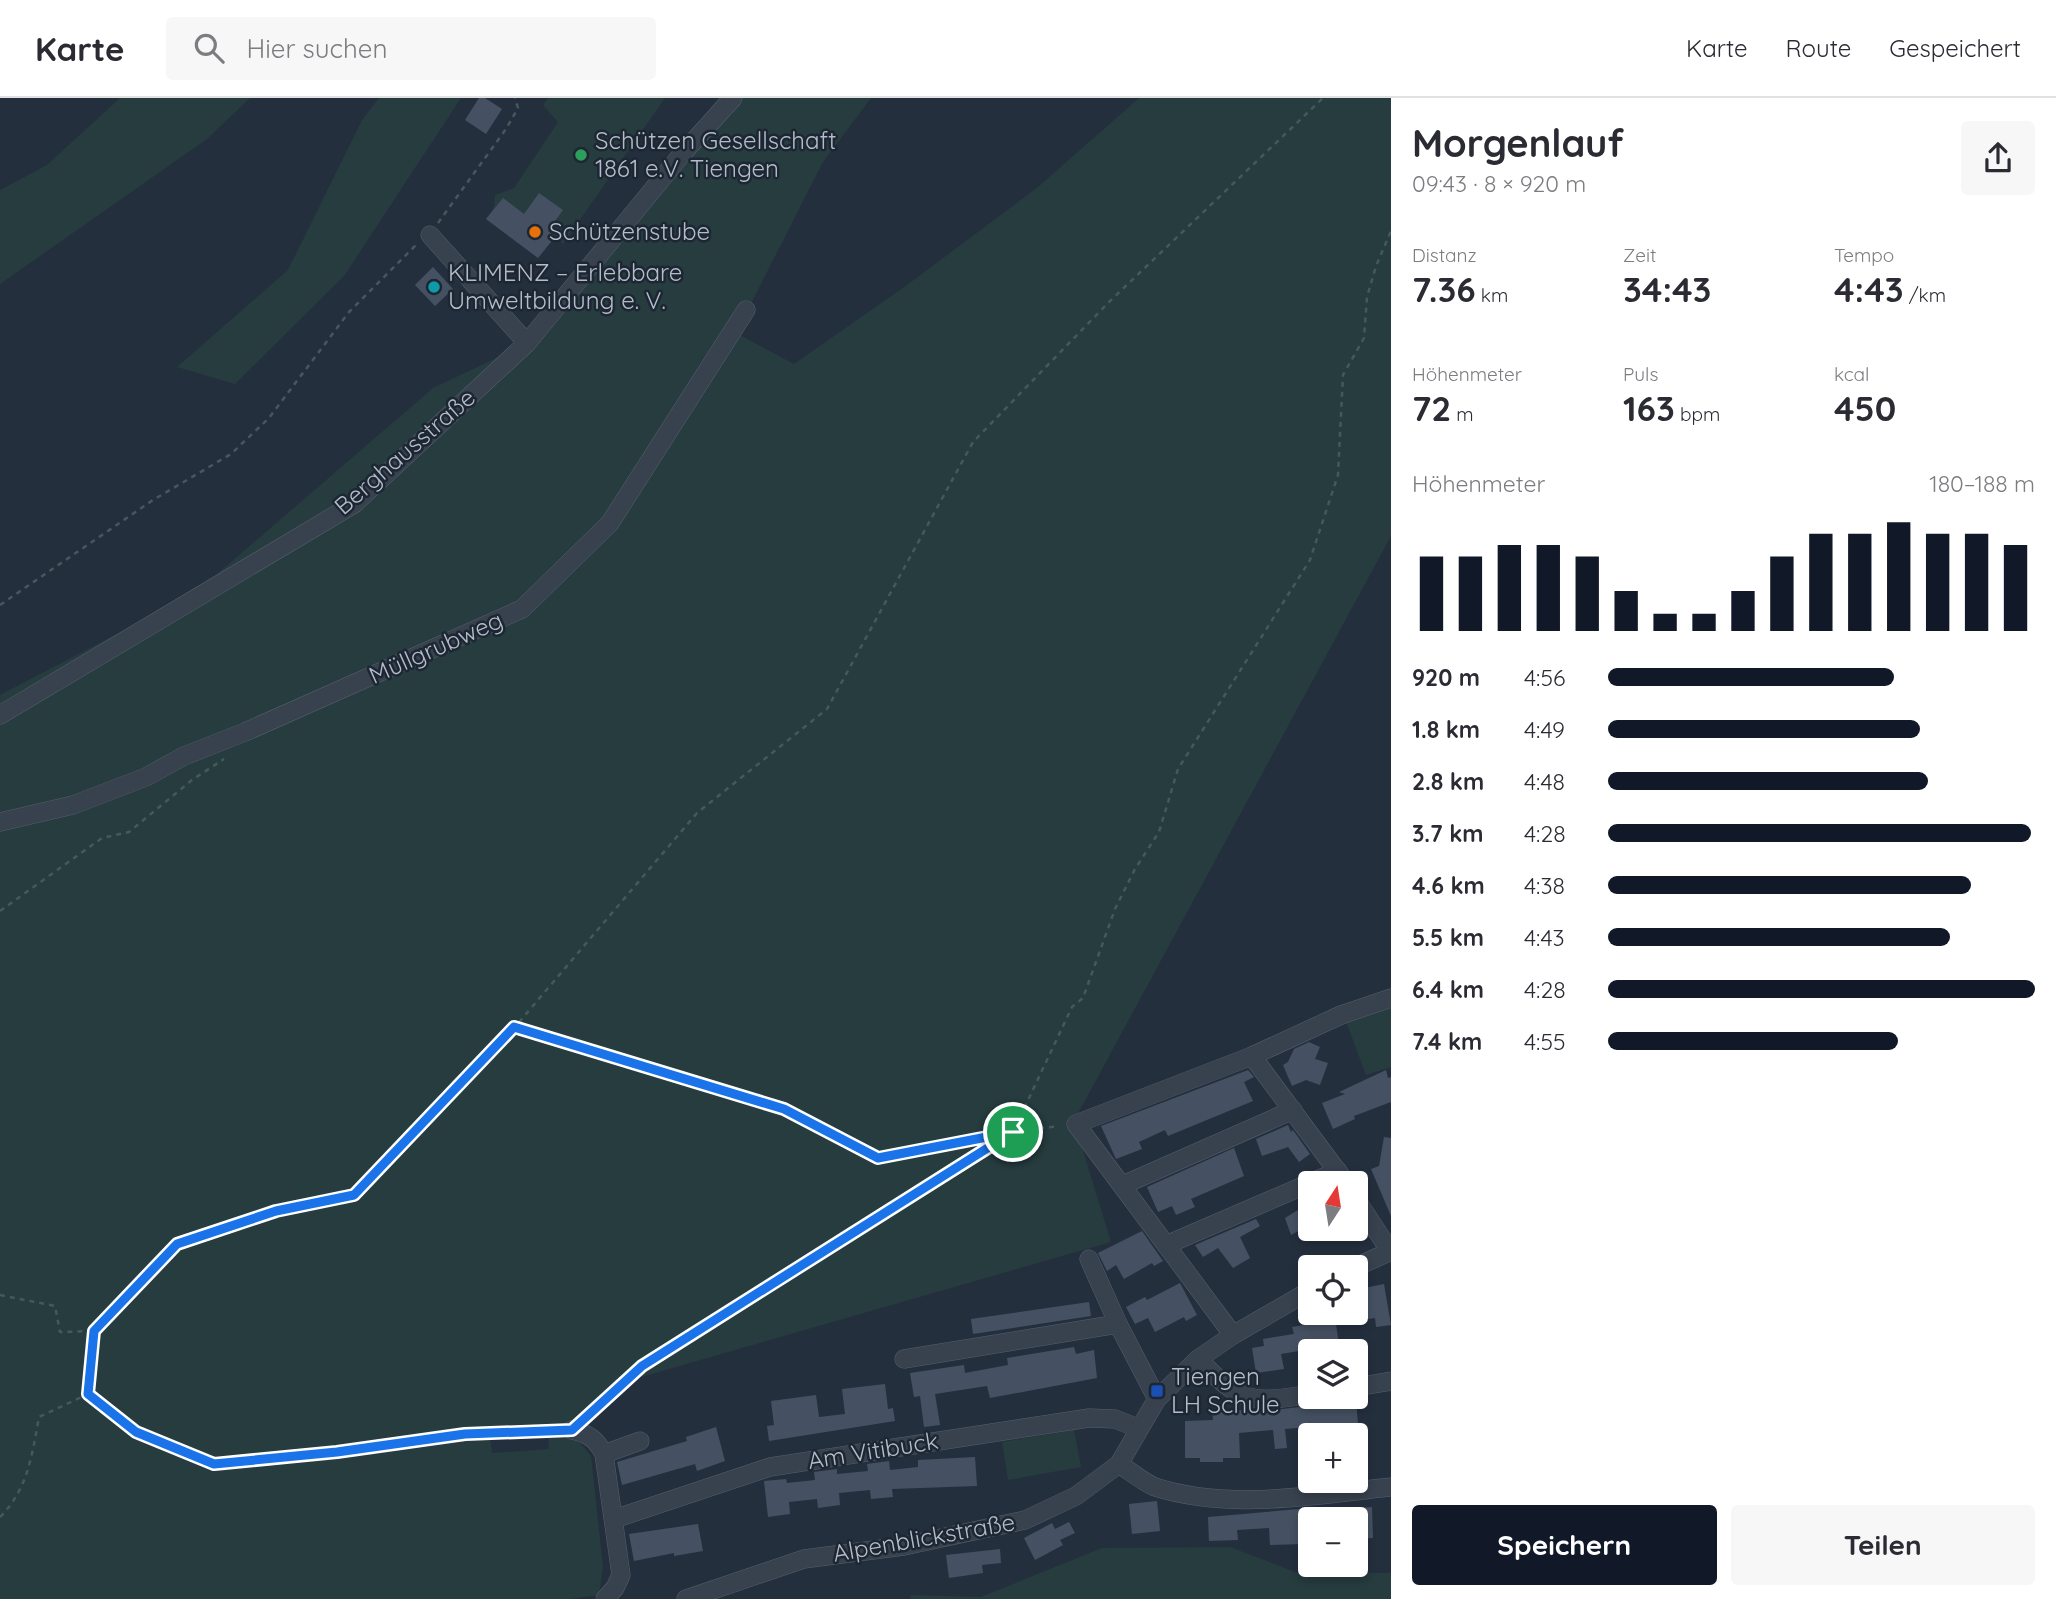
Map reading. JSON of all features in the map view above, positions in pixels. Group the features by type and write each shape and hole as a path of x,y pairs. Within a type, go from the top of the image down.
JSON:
{"street":[{"name":"Berghausstraße","path":"0,715 354,504 527,343 682,154 733,98"},
{"path":"430,235 527,343"},
{"name":"Müllgrubweg","path":"0,822 73,805 146,777 184,756 245,732 522,609 610,523 746,310"},
{"path":"1233,1335 1076,1124 1252,1056 1341,1015 1391,998"},
{"path":"1252,1056 1338,1171"},
{"path":"1123,1185 1293,1110"},
{"path":"1166,1245 1298,1194"},
{"path":"1368,1217 1390,1251 1368,1261"},
{"path":"1089,1259 1118,1324 1157,1399"},
{"name":"Alpenblickstraße","path":"686,1599 804,1559 904,1545 1026,1520 1076,1496 1119,1464 1157,1399 1198,1359 1233,1335 1298,1298"},
{"path":"904,1359 1118,1324"},
{"path":"1198,1359 1225,1387 1250,1399 1298,1396"},
{"path":"1368,1385 1391,1381"},
{"name":"Am Vitibuck","path":"614,1519 770,1467 1089,1418 1115,1419 1138,1428"},
{"path":"572,1430 587,1434 597,1441 604,1454 621,1575 615,1588 605,1599"},
{"path":"604,1454 640,1441"},
{"path":"1119,1464 1153,1486 1203,1496 1269,1499 1391,1487"}],"path":[{"path":"0,605 153,499 230,454 269,418 349,312 417,244 430,235 506,129 518,108 515,98"},
{"path":"88,1394 94,1331 177,1244 276,1211 354,1195 514,1027 697,813 827,709 973,442 1109,302 1324,98"},
{"path":"88,1394 136,1432 214,1464 337,1452 465,1434 572,1430 642,1366 1013,1132 1072,1007 1083,998 1115,909 1135,869 1159,832 1178,769 1310,560 1338,475 1343,375 1364,338 1367,297 1376,266 1391,231"},
{"path":"0,911 102,838 129,832 210,767"},
{"path":"514,1027 784,1109 878,1158 1013,1132 1076,1124"},
{"path":"0,1295 55,1307 60,1332 94,1331"},
{"path":"0,1517 15,1502 30,1470 38,1417 88,1394"}],"green space":[{"path":"120,98 250,98 207,139 0,284 0,190 47,165"},
{"path":"379,98 461,98 344,276 235,384 177,367 288,270 362,120"},
{"name":"Schützen Gesellschaft 1861 e.V. Tiengen","path":"548,98 665,98 563,244 555,237 538,258 486,219 494,207 495,195 514,188 558,122 543,105"},
{"path":"718,98 871,98 823,162 736,333 794,364 907,285 1038,187 1139,98 1391,98 1391,536 1074,1121 1111,1242 610,1386 576,1423 500,1427 490,1434 492,1453 549,1449 548,1435 567,1434 576,1438 591,1456 603,1567 599,1595 569,1599 0,1599 0,695 195,593 433,388 528,343"},
{"path":"1391,1002 1391,1067 1366,1075 1345,1019"},
{"path":"1074,1430 1081,1467 1008,1480 1002,1442"},
{"path":"1230,1547 1298,1573 1298,1577 1368,1577 1368,1573 1391,1573 1391,1599 910,1599 911,1595 981,1597 1102,1548"}],"building":[{"path":"479,98 485,98 502,109 486,134 465,120"},
{"path":"539,193 563,210 548,231 555,237 538,258 486,219 503,198 524,214"},
{"name":"KLIMENZ – Erlebbare Umweltbildung e. V.","path":"433,267 453,289 435,306 415,285"},
{"path":"1309,1042 1320,1047 1315,1059 1328,1063 1320,1085 1306,1080 1292,1086 1283,1065 1288,1062 1294,1049"},
{"path":"1248,1070 1254,1077 1244,1082 1253,1101 1168,1136 1165,1130 1139,1142 1142,1149 1116,1159 1101,1126"},
{"path":"1386,1070 1388,1078 1391,1077 1391,1102 1354,1116 1355,1119 1333,1129 1322,1103 1345,1094 1339,1092"},
{"path":"1288,1125 1310,1154 1299,1162 1288,1147 1262,1156 1256,1139"},
{"path":"1384,1137 1391,1138 1391,1216 1371,1169 1379,1166"},
{"path":"1234,1148 1244,1176 1191,1199 1195,1207 1176,1215 1172,1206 1158,1212 1147,1187"},
{"path":"1298,1210 1298,1231 1291,1235 1285,1218"},
{"path":"1256,1219 1260,1226 1240,1237 1250,1258 1233,1268 1218,1248 1203,1257 1195,1245"},
{"path":"1142,1231 1163,1261 1154,1266 1152,1263 1124,1279 1116,1265 1107,1271 1098,1253"},
{"path":"1180,1283 1197,1315 1186,1321 1184,1317 1155,1332 1148,1318 1135,1324 1126,1307 1145,1297 1147,1300"},
{"path":"1384,1284 1391,1325 1376,1327 1375,1318 1368,1319 1368,1287"},
{"path":"1089,1302 1091,1316 973,1334 971,1319"},
{"path":"1336,1325 1338,1339 1298,1339 1298,1351 1281,1354 1284,1369 1256,1373 1252,1348 1264,1346 1263,1339 1294,1334 1292,1327"},
{"path":"1074,1347 1076,1354 1094,1350 1097,1378 990,1398 987,1386 935,1394 940,1425 924,1427 920,1396 914,1397 910,1373 964,1365 965,1373 1008,1365 1007,1358"},
{"path":"885,1384 888,1409 893,1408 895,1421 769,1441 767,1426 774,1425 771,1401 816,1395 819,1417 845,1414 842,1389"},
{"path":"1298,1407 1357,1409 1358,1423 1298,1423 1298,1428 1285,1429 1287,1448 1275,1449 1273,1430 1239,1433 1240,1458 1223,1458 1223,1462 1200,1462 1200,1458 1185,1458 1185,1421 1213,1420 1212,1410"},
{"path":"716,1427 725,1461 697,1471 695,1464 622,1485 617,1462 687,1441 686,1437"},
{"path":"975,1457 977,1486 892,1489 893,1497 871,1499 870,1490 839,1493 840,1505 818,1508 817,1499 789,1502 790,1514 768,1517 764,1481 786,1479 787,1483 815,1480 814,1472 837,1469 837,1474 868,1471 867,1464 889,1461 890,1470 918,1467 918,1460"},
{"path":"1157,1501 1160,1531 1132,1534 1129,1504"},
{"path":"1368,1507 1372,1507 1373,1538 1368,1538"},
{"path":"1298,1509 1298,1544 1270,1545 1269,1528 1237,1530 1238,1540 1209,1541 1208,1517"},
{"path":"1069,1522 1075,1533 1060,1540 1063,1545 1035,1560 1024,1538 1052,1523 1055,1529"},
{"path":"698,1524 703,1551 674,1556 674,1553 634,1561 629,1534"},
{"path":"1000,1549 1001,1563 982,1565 983,1573 949,1578 946,1555"}],"place":[{"name":"Schützen Gesellschaft 1861 e.V. Tiengen","path":"581,155"},
{"name":"Schützenstube","path":"535,232"},
{"name":"KLIMENZ – Erlebbare Umweltbildung e. V.","path":"434,287"},
{"name":"Tiengen LH Schule","path":"1157,1391"}],"route":[{"path":"514,1027 784,1109 878,1158 1013,1132 642,1366 572,1430 465,1434 337,1452 214,1464 136,1432 88,1394 94,1331 177,1244 276,1211 354,1195 514,1027"}]}
